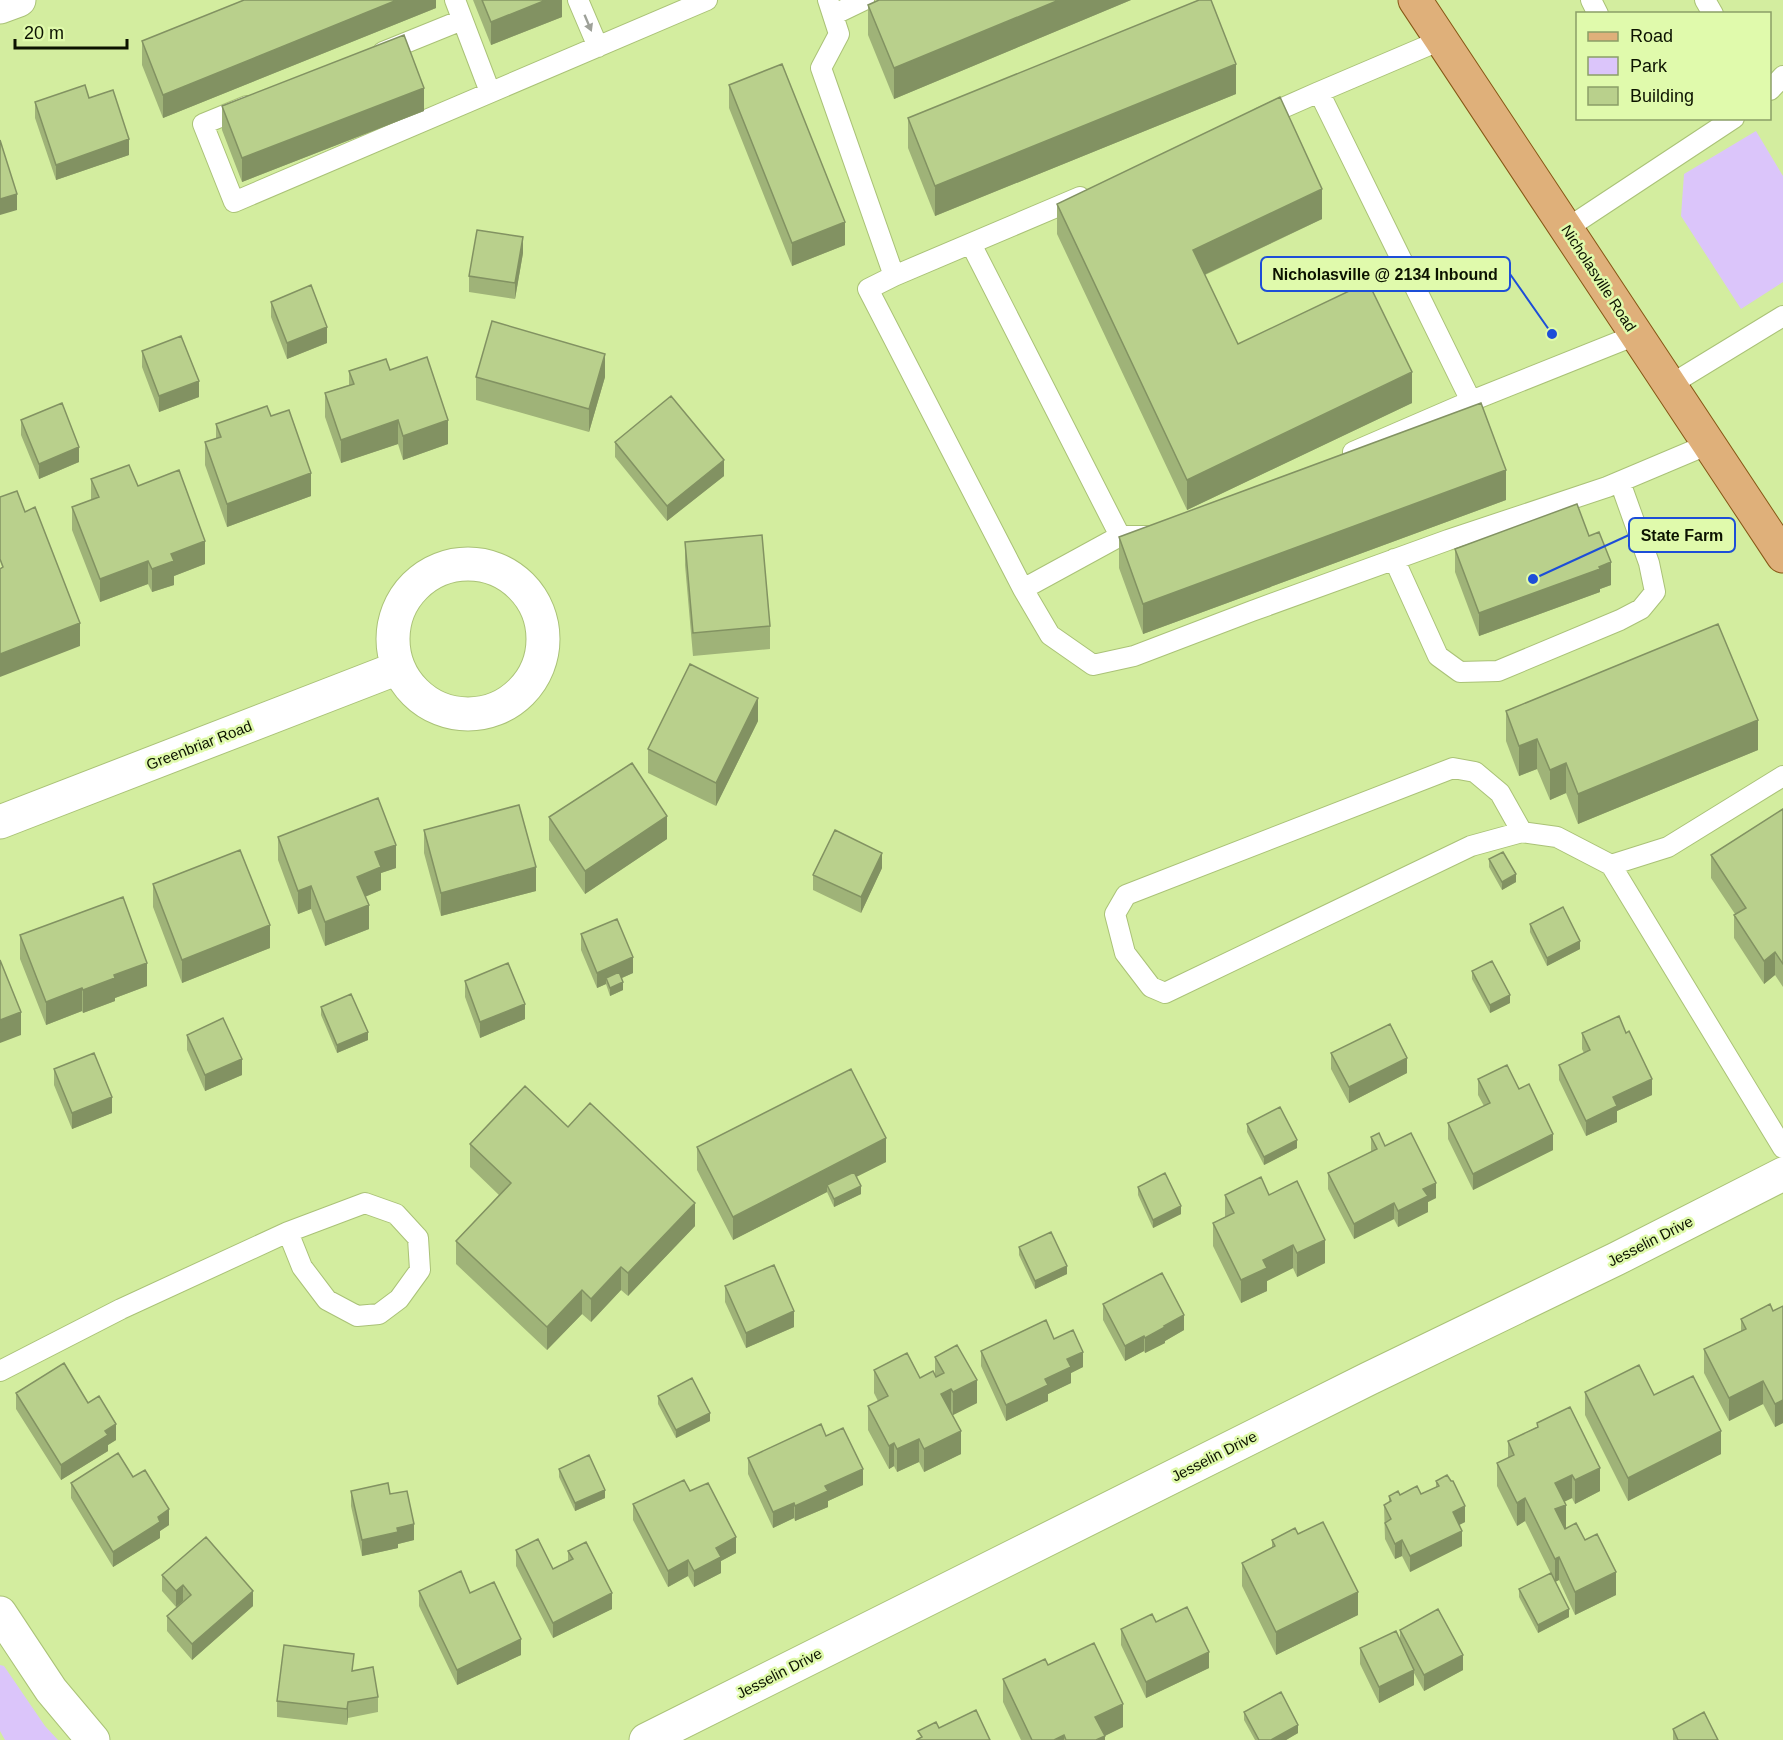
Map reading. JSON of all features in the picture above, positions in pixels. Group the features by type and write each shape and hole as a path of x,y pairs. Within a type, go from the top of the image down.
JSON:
{"main road":[{"name":"Nicholasville Road","path":"1415,0 1783,556"}],"street":[{"path":"0,7 19,0"},
{"path":"471,563 495,568 517,582 532,600 542,623 542,648 536,672 521,692 501,707 478,714 453,713 430,704 411,689 398,668 393,644 395,619 402,604 406,596 424,578 446,567 471,563"},
{"name":"Greenbriar Road","path":"0,822 398,668"},
{"name":"Jesselin Drive","path":"646,1740 1783,1174"},
{"path":"0,1612 51,1690 93,1740"}],"lane":[{"path":"455,0 490,92"},
{"path":"578,0 598,46"},
{"path":"864,0 831,8 839,34 821,69 894,276"},
{"path":"268,98 203,124 234,202 699,1"},
{"path":"365,59 462,20"},
{"path":"1243,126 1441,39"},
{"path":"1771,89 1783,76"},
{"path":"1319,92 1471,401"},
{"path":"1566,229 1731,120"},
{"path":"1101,187 894,276 868,290 1023,589 1050,635 1093,665 1134,656 1394,559 1620,482 1709,444"},
{"path":"971,244 1119,536"},
{"path":"1670,386 1783,316"},
{"path":"1339,458 1471,401 1636,335"},
{"path":"1394,559 1438,656 1460,672 1498,671 1620,620 1641,609 1655,591 1649,563 1620,482"},
{"path":"1023,589 1119,536 1161,536"},
{"path":"1522,832 1500,794 1475,772 1453,768 1126,896 1115,914 1125,953 1151,987 1165,993 1471,846 1522,832 1557,837 1611,865 1783,1148"},
{"path":"1611,865 1668,847 1783,776"},
{"path":"0,1371 121,1309 288,1232 365,1203 396,1214 418,1238 420,1270 399,1299 379,1314 357,1316 327,1300 302,1267 288,1232"}],"green space":[{"path":"1756,131 1783,176 1783,282 1741,309 1681,216 1684,174"},
{"path":"0,1665 4,1666 45,1726 58,1740 5,1740 0,1731"}],"building":[{"path":"244,0 397,0 163,95 142,41"},
{"path":"482,0 546,0 491,22"},
{"path":"879,0 1059,0 894,68 868,5"},
{"path":"1199,0 1211,0 1236,64 935,186 908,118"},
{"path":"404,35 424,88 242,158 222,106"},
{"path":"782,64 845,222 792,243 729,85"},
{"path":"85,85 89,98 113,90 129,139 56,165 35,102"},
{"path":"1280,97 1322,189 1193,250 1238,344 1368,282 1412,372 1187,480 1057,204"},
{"path":"0,140 17,194 0,199"},
{"path":"477,230 523,237 515,283 469,276"},
{"path":"311,285 327,327 287,343 271,302"},
{"path":"492,321 605,354 589,409 476,377"},
{"path":"181,336 199,381 159,396 142,351"},
{"path":"427,357 448,420 403,436 398,420 341,440 325,393 354,384 349,371 386,359 390,370"},
{"path":"671,396 724,460 667,506 615,442"},
{"path":"62,403 79,447 39,464 21,420"},
{"path":"1481,403 1506,470 1143,604 1119,537"},
{"path":"267,406 271,416 289,410 311,473 227,504 205,442 221,437 216,424"},
{"path":"129,465 138,486 179,470 205,541 171,554 174,561 152,569 148,561 100,579 72,507 99,497 91,479"},
{"path":"17,491 25,512 35,507 80,623 0,654 0,569 3,567 0,559 0,497"},
{"path":"1577,504 1589,536 1599,532 1611,562 1599,567 1600,569 1479,613 1455,549"},
{"path":"762,535 770,626 693,633 685,542"},
{"path":"1718,624 1758,720 1578,794 1566,763 1550,770 1537,739 1519,746 1506,711"},
{"path":"690,664 758,698 716,783 648,749"},
{"path":"632,763 667,816 585,871 549,817"},
{"path":"378,798 396,845 375,852 381,867 357,877 369,905 325,922 311,886 298,891 278,837"},
{"path":"519,805 536,867 441,893 424,830"},
{"path":"1783,809 1783,964 1775,952 1764,961 1734,915 1746,908 1711,855"},
{"path":"835,830 882,853 861,897 813,875"},
{"path":"240,850 270,925 182,960 153,884"},
{"path":"1503,852 1516,874 1502,882 1489,859"},
{"path":"123,897 147,963 114,975 115,978 46,1002 20,935"},
{"path":"1563,907 1580,941 1547,958 1530,924"},
{"path":"617,919 633,957 597,973 581,934"},
{"path":"0,960 21,1012 0,1020"},
{"path":"1492,961 1510,995 1490,1005 1472,971"},
{"path":"508,963 525,1004 480,1022 465,981"},
{"path":"619,972 623,982 610,988 606,978"},
{"path":"351,994 368,1032 337,1045 321,1007"},
{"path":"1619,1016 1626,1033 1629,1031 1652,1079 1613,1097 1617,1106 1586,1121 1559,1065 1590,1050 1582,1033"},
{"path":"223,1018 242,1059 205,1075 187,1035"},
{"path":"1390,1024 1407,1058 1349,1087 1331,1053"},
{"path":"94,1053 112,1097 72,1113 54,1069"},
{"path":"1507,1065 1519,1089 1529,1084 1553,1134 1473,1174 1448,1123 1490,1103 1478,1079"},
{"path":"851,1069 886,1138 733,1217 697,1147"},
{"path":"525,1086 568,1127 590,1103 695,1203 628,1273 621,1267 591,1299 582,1290 547,1327 456,1241 511,1183 470,1144"},
{"path":"1280,1107 1297,1140 1264,1157 1247,1124"},
{"path":"1379,1133 1385,1146 1411,1133 1436,1183 1423,1189 1428,1196 1398,1211 1394,1203 1354,1224 1328,1173 1377,1149 1371,1137"},
{"path":"854,1172 861,1186 834,1199 827,1185"},
{"path":"1165,1173 1181,1206 1153,1220 1138,1187"},
{"path":"1261,1177 1269,1195 1297,1181 1325,1240 1297,1253 1293,1245 1263,1260 1267,1268 1241,1280 1213,1223 1234,1213 1225,1195"},
{"path":"1051,1232 1067,1266 1035,1281 1019,1247"},
{"path":"774,1265 794,1311 746,1333 725,1286"},
{"path":"1162,1273 1184,1315 1145,1338 1144,1336 1125,1346 1103,1304"},
{"path":"1770,1304 1773,1311 1783,1306 1783,1400 1775,1404 1763,1381 1729,1398 1704,1349 1746,1329 1741,1319"},
{"path":"1046,1320 1054,1339 1073,1330 1083,1352 1067,1359 1071,1367 1045,1379 1048,1385 1006,1405 981,1351"},
{"path":"957,1345 977,1380 953,1392 951,1389 941,1394 961,1431 924,1449 919,1439 897,1449 894,1443 889,1446 868,1406 888,1396 874,1370 907,1353 920,1378 933,1371 936,1377 944,1373 935,1357"},
{"path":"64,1363 88,1403 99,1396 116,1424 105,1431 108,1435 61,1465 16,1393"},
{"path":"1639,1365 1654,1395 1693,1376 1721,1431 1628,1478 1585,1392"},
{"path":"692,1378 710,1413 676,1430 658,1396"},
{"path":"1570,1407 1600,1468 1575,1480 1572,1475 1555,1483 1566,1505 1555,1509 1565,1529 1576,1523 1585,1540 1597,1534 1616,1572 1575,1592 1559,1557 1555,1559 1525,1498 1517,1503 1497,1463 1514,1455 1508,1441 1538,1427 1537,1423"},
{"path":"821,1424 826,1436 843,1428 863,1469 825,1486 828,1491 795,1506 794,1503 773,1512 748,1458"},
{"path":"118,1453 133,1477 145,1470 169,1509 158,1517 160,1522 113,1552 71,1483"},
{"path":"589,1455 605,1490 575,1503 559,1469"},
{"path":"1447,1475 1453,1481 1465,1506 1453,1512 1462,1531 1410,1556 1402,1540 1395,1544 1385,1523 1391,1519 1384,1505 1391,1501 1389,1496 1398,1491 1400,1495 1417,1486 1421,1494 1439,1486 1436,1481"},
{"path":"684,1480 690,1491 708,1483 736,1537 716,1548 721,1557 694,1571 688,1560 668,1571 633,1504"},
{"path":"388,1483 390,1494 407,1491 414,1524 397,1528 398,1532 362,1540 351,1491"},
{"path":"1323,1522 1358,1592 1276,1632 1242,1563 1275,1546 1272,1540 1295,1528 1298,1534"},
{"path":"206,1537 253,1591 192,1644 167,1616 191,1595 183,1585 176,1591 162,1575"},
{"path":"538,1539 553,1569 573,1559 568,1551 586,1542 612,1593 553,1623 516,1550"},
{"path":"461,1571 470,1593 494,1582 521,1639 457,1670 419,1591"},
{"path":"1551,1573 1569,1609 1538,1625 1519,1589"},
{"path":"1187,1607 1209,1652 1146,1682 1121,1629 1152,1614 1156,1622"},
{"path":"1438,1609 1463,1655 1424,1675 1400,1630"},
{"path":"1396,1631 1414,1670 1379,1687 1360,1648"},
{"path":"1094,1643 1123,1704 1095,1717 1105,1736 1096,1740 1066,1740 1064,1735 1054,1740 1032,1740 1003,1679 1045,1659 1048,1665"},
{"path":"284,1645 354,1654 352,1671 373,1667 378,1697 348,1702 347,1709 277,1701"},
{"path":"1281,1692 1298,1725 1271,1740 1259,1740 1244,1712"},
{"path":"976,1710 990,1740 916,1740 922,1737 918,1731 936,1722 939,1728"},
{"path":"1704,1712 1718,1740 1678,1740 1673,1729"}],"place":[{"name":"Nicholasville @ 2134 Inbound","path":"1552,334"},
{"name":"State Farm","path":"1533,579"}]}
